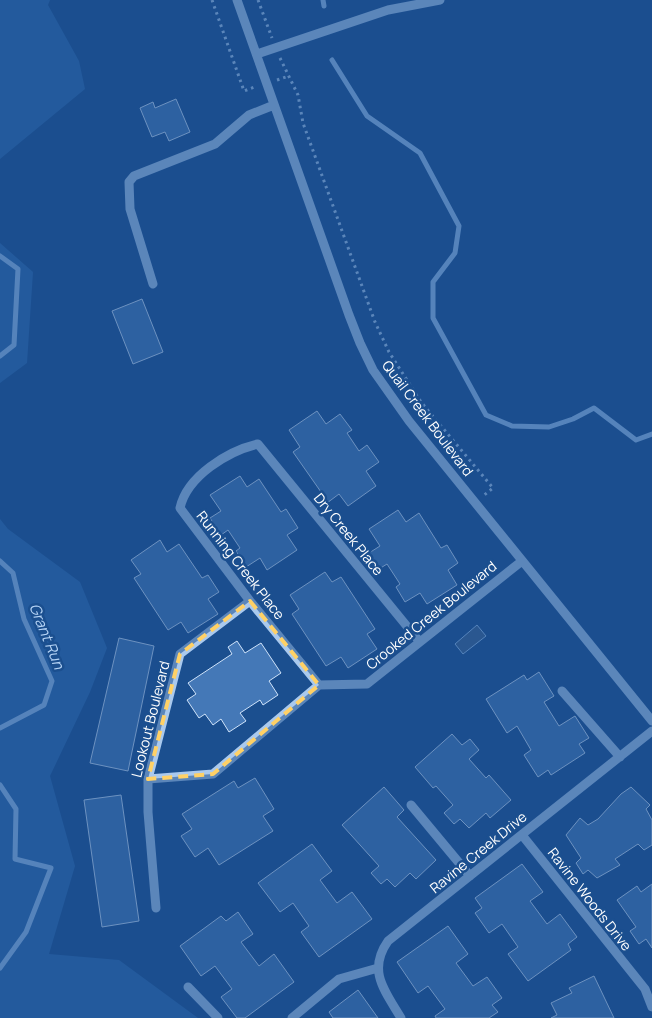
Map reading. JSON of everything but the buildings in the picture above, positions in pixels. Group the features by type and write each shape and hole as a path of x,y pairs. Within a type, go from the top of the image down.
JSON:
{"street":[{"name":"Quail Creek Boulevard","path":"237,0 349,315 360,343 374,370 409,421 652,721"},
{"path":"257,54 388,10 440,0"},
{"path":"154,284 130,208 129,182 134,176 215,144 249,115 274,105"},
{"name":"Running Creek Place","path":"258,444 240,449 216,462 187,490 180,508 250,601 319,685"},
{"name":"Dry Creek Place","path":"258,444 419,641"},
{"name":"Crooked Creek Boulevard","path":"319,685 367,684 522,560"},
{"name":"Lookout Boulevard","path":"156,908 148,812 148,778 180,654 250,601"},
{"path":"148,778 213,774 319,685"},
{"path":"562,691 620,757"},
{"name":"Ravine Creek Drive","path":"378,968 380,953 388,941 652,731"},
{"path":"411,805 470,876"},
{"name":"Ravine Woods Drive","path":"522,835 645,989 652,1007"},
{"path":"292,1018 339,979 378,968 383,988 401,1018"},
{"path":"188,988 218,1018"}],"path":[{"path":"212,0 244,91 288,76"},
{"path":"258,0 276,48 298,95 303,123 375,322 389,352 421,402 493,488 475,503"}],"highlighted area":[{"path":"250,601 319,685 213,774 148,779 180,654"}],"shaded area":[{"path":"0,0 50,0 48,5 79,61 85,89 0,159"},
{"path":"0,243 33,272 27,363 0,383"},
{"path":"0,519 8,529 80,582 107,648 90,692 50,776 75,866 49,954 119,960 198,1018 0,1018"},
{"path":"477,625 486,636 463,654 455,644"}],"waterway":[{"path":"323,0 324,6"},
{"path":"332,60 367,116 420,153 459,226 455,253 433,282 433,318 486,415 512,426 549,427 573,419 594,408 636,440 652,434"},
{"name":"Grant Run","path":"0,256 18,269 14,345 0,356"},
{"name":"Grant Run","path":"0,561 13,573 24,619 52,681 44,705 0,728"},
{"name":"Grant Run","path":"0,785 16,809 15,859 51,868 26,932 0,968"}]}
